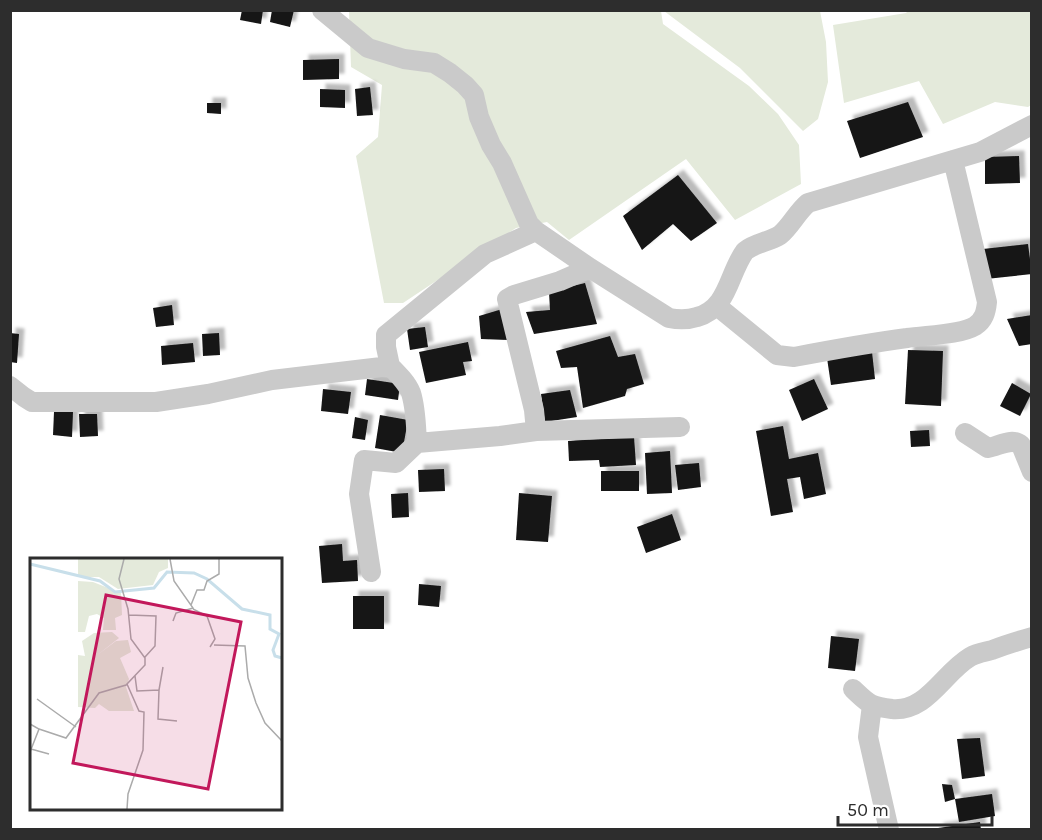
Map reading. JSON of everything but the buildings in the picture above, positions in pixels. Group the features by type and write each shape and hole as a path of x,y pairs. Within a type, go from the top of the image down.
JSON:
{"street":[{"path":"322,10 368,48 404,59 434,63 465,85 474,95 479,117 529,224 590,268 669,318 677,320 707,314 717,306 745,251 749,247 777,237 808,203 989,148 1032,125"},
{"path":"717,306 777,355 794,357 966,330 975,326 982,321 985,315 987,302 953,160"},
{"path":"417,442 411,393 390,366 386,335 485,254 536,231"},
{"path":"536,431 534,410 507,299 590,268"},
{"path":"10,386 32,402 156,402 272,380 390,366"},
{"path":"371,572 359,494 364,460 396,463 417,442 536,431 680,427"},
{"path":"965,433 988,448 1012,441 1019,442 1032,471"},
{"path":"853,688 872,705 900,709 914,706 958,666 973,656 1032,637"},
{"path":"872,705 868,737 889,830"}],"green space":[{"path":"349,11 661,11 663,24 749,86 778,114 799,145 801,184 735,220 686,159 569,240 547,222 516,228 403,303 384,303 356,156 378,137 382,85 351,67"},
{"path":"664,11 820,11 826,42 828,82 818,119 803,131 740,68"},
{"path":"908,11 1031,11 1031,105 1028,107 995,102 943,124 919,81 844,103 833,25"}]}
